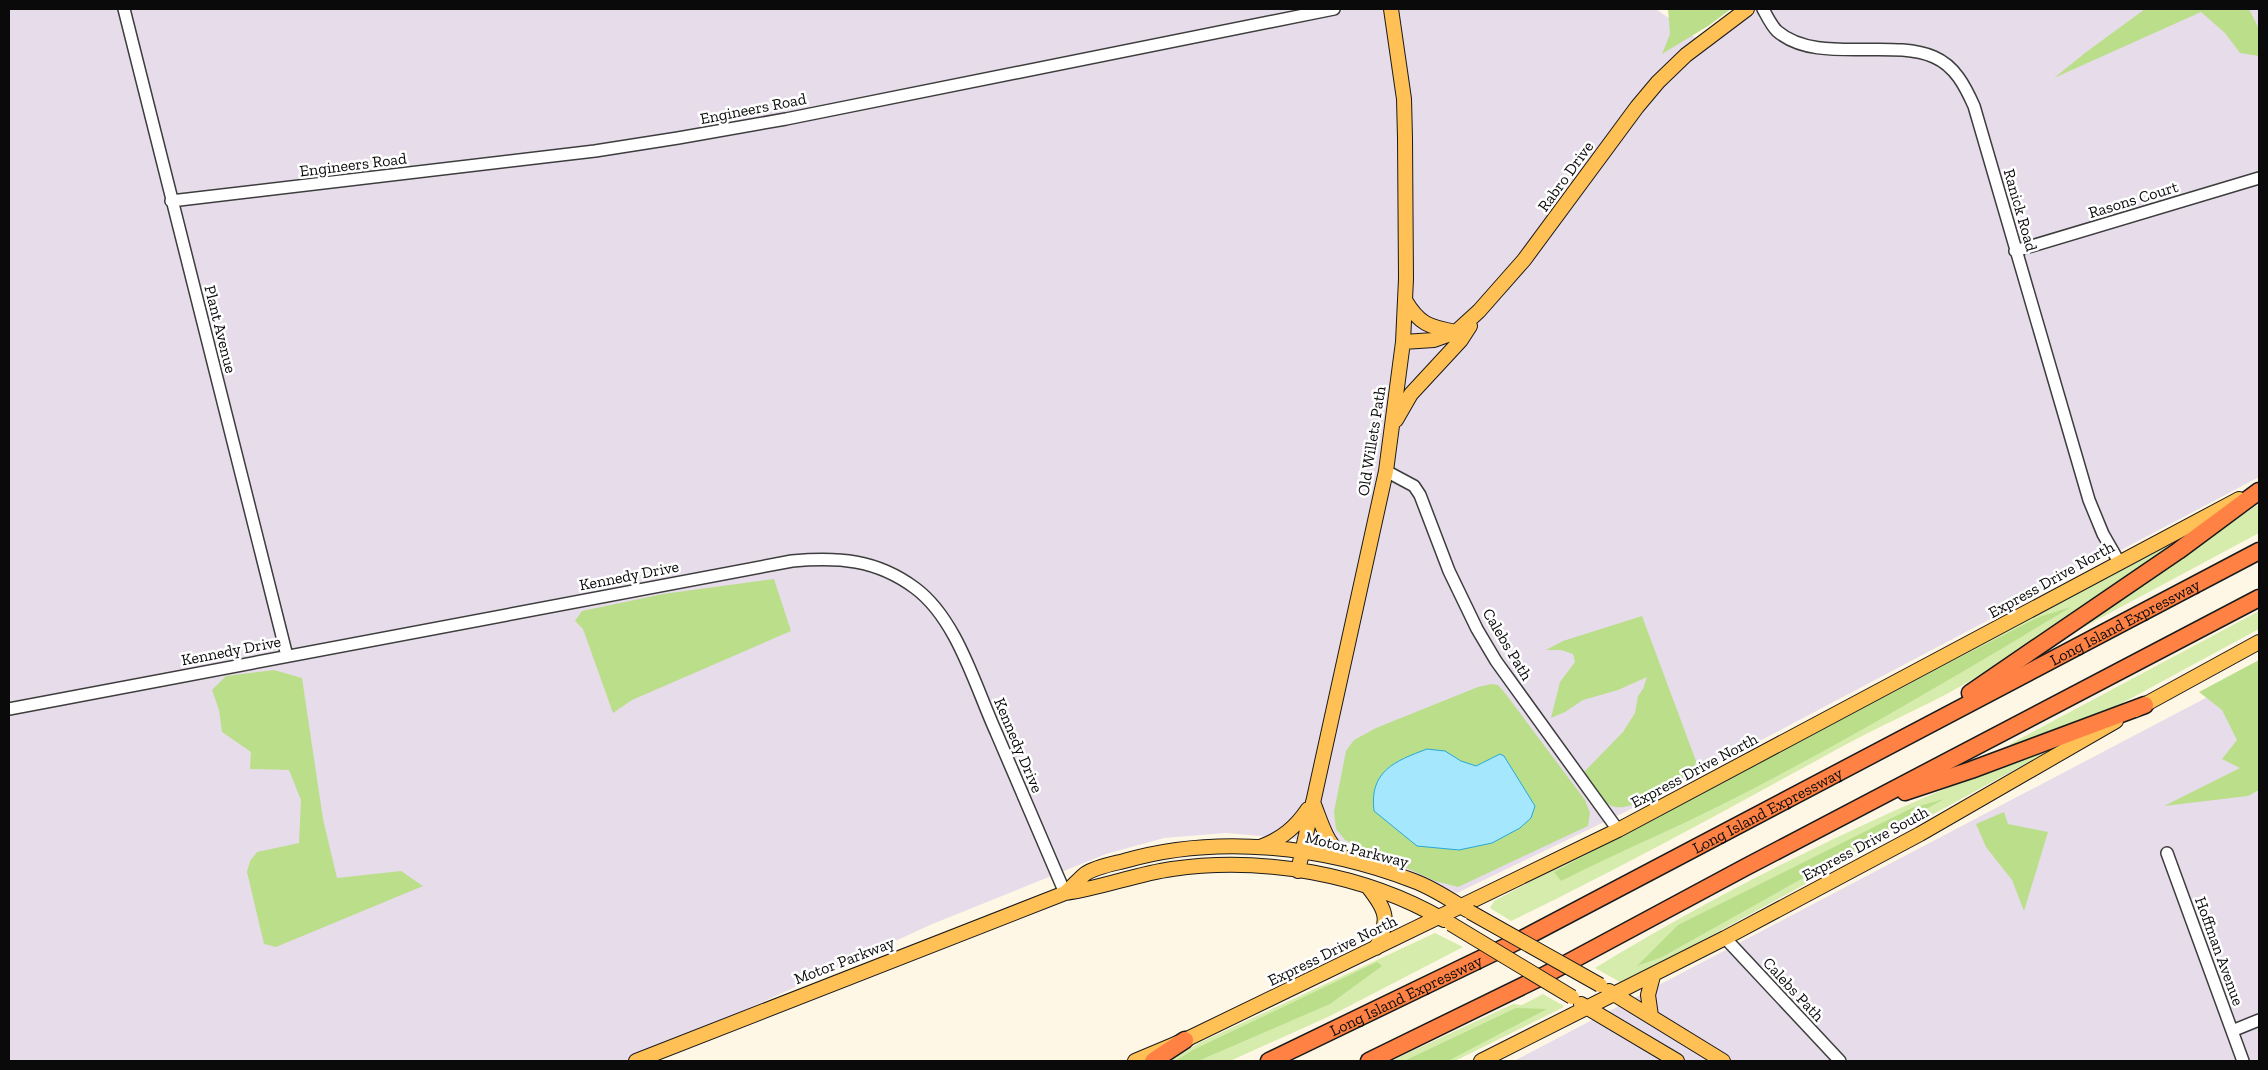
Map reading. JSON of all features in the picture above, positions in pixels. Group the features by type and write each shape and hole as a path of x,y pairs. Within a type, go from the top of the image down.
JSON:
{"highway":[{"path":"1802,793 1984,685 2170,557 2259,490"},
{"name":"Long Island Expressway","path":"1269,1061 1524,938 2259,551"},
{"path":"1369,1061 1543,976 1871,801 2259,598"},
{"path":"1871,801 1914,790 1963,773 2145,704"},
{"path":"1153,1061 1185,1040"}],"main road":[{"name":"Old Willets Path","path":"1298,871 1386,471 1403,342 1405,298 1404,98 1391,9"},
{"name":"Rabro Drive","path":"1403,342 1434,340 1456,332 1479,311 1529,254 1637,106 1658,82 1686,55 1747,9"},
{"path":"1405,298 1413,314 1422,322 1435,328 1456,332"},
{"path":"1393,425 1411,394 1461,340 1479,311"},
{"name":"Express Drive North","path":"1136,1061 1185,1040 1376,948 1445,921 2118,562 2259,490"},
{"name":"Express Drive South","path":"1481,1061 1653,976 1927,830 2145,704 2259,642"},
{"path":"1257,848 1282,837 1298,824 1313,802"},
{"path":"1313,802 1324,834 1334,850 1347,861"},
{"name":"Motor Parkway","path":"1065,893 1086,873 1146,854 1195,847 1257,848 1302,852 1347,861 1382,870 1437,891 1600,985 1724,1061"},
{"name":"Motor Parkway","path":"636,1061 1065,893 1092,890 1144,873 1174,868 1214,865 1298,871 1389,893 1445,921 1572,997 1586,1009 1677,1061"},
{"path":"1368,887 1381,904 1386,922 1376,948"},
{"path":"1651,1016 1648,995 1653,976"}],"street":[{"name":"Plant Avenue","path":"124,9 287,656"},
{"name":"Engineers Road","path":"172,201 588,152 678,138 786,119 1334,9"},
{"name":"Ranick Road","path":"1762,9 1778,31 1797,41 1821,49 1917,52 1935,57 1951,68 1963,82 1974,106 2088,500 2118,562"},
{"name":"Rasons Court","path":"2015,251 2259,178"},
{"name":"Calebs Path","path":"1386,471 1414,486 1420,495 1449,571 1496,661 1618,830"},
{"name":"Kennedy Drive","path":"9,708 792,561 847,559 872,565 893,574 916,588 935,608 948,626 1065,893"},
{"name":"Hoffman Avenue","path":"2167,852 2243,1061"},
{"name":"Calebs Path","path":"1725,938 1840,1061"},
{"path":"2232,1030 2259,1020"}],"shaded area":[{"path":"9,9 1656,9 1706,45 1755,9 2259,9 2259,477 1631,809 1457,893 1354,844 1226,833 1164,838 1106,854 930,925 634,1061 9,1061"},
{"path":"2259,670 2259,1061 1514,1061"}],"green space":[{"path":"1668,9 1731,9 1708,26 1662,54 1670,34"},
{"path":"2145,9 2249,9 2259,29 2259,56 2240,53 2225,33 2201,12 2054,78"},
{"path":"2259,504 2259,533 2067,636 2066,633"},
{"path":"2176,542 2178,545 2079,612 1946,694 1862,736 1638,857 1511,921 1490,908 1494,901 2070,596"},
{"path":"774,579 791,631 632,700 613,713 583,629 575,621 582,611 663,594"},
{"path":"2071,607 1944,683 1772,779 1561,881 1554,872 1949,663 2039,617"},
{"path":"2259,611 2259,629 2113,708 2011,748 2010,744"},
{"path":"1642,616 1696,761 1694,770 1657,794 1635,804 1616,807 1606,803 1594,792 1584,779 1585,771 1623,732 1635,713 1638,696 1643,689 1647,677 1618,690 1583,700 1565,712 1551,718 1560,682 1575,662 1573,654 1561,650 1546,650 1563,641"},
{"path":"2259,660 2259,790 2248,796 2164,806 2240,768 2222,759 2237,740 2222,710 2199,692"},
{"path":"274,670 302,678 323,819 337,878 401,871 423,886 276,947 264,944 247,872 250,861 257,852 299,843 301,800 289,770 250,769 251,752 222,732 219,710 212,690 226,676"},
{"path":"1492,684 1498,685 1505,693 1585,800 1590,813 1588,826 1458,887 1435,881 1345,840 1336,829 1334,812 1346,751 1354,740 1376,728 1478,687"},
{"path":"2048,747 2049,751 1661,963 1620,982 1595,968 1704,905 1816,847 1989,770"},
{"path":"1944,799 1662,957 1637,966 1678,925 1912,808"},
{"path":"2004,812 2008,824 2048,832 2024,911 2012,880 1986,847 1976,824"},
{"path":"1435,933 1463,947 1330,1016 1230,1061 1167,1061 1201,1042"},
{"path":"1377,962 1382,966 1330,1004 1198,1061 1175,1061 1193,1050"},
{"path":"1543,994 1564,1006 1455,1061 1391,1061 1513,1004 1522,1005"},
{"path":"1516,1008 1547,1009 1448,1061 1404,1061"}],"water":[{"path":"1427,749 1445,751 1461,761 1476,766 1500,754 1504,756 1535,806 1531,818 1520,828 1492,843 1459,850 1417,846 1374,811 1374,797 1380,777 1387,769 1405,758"}]}
